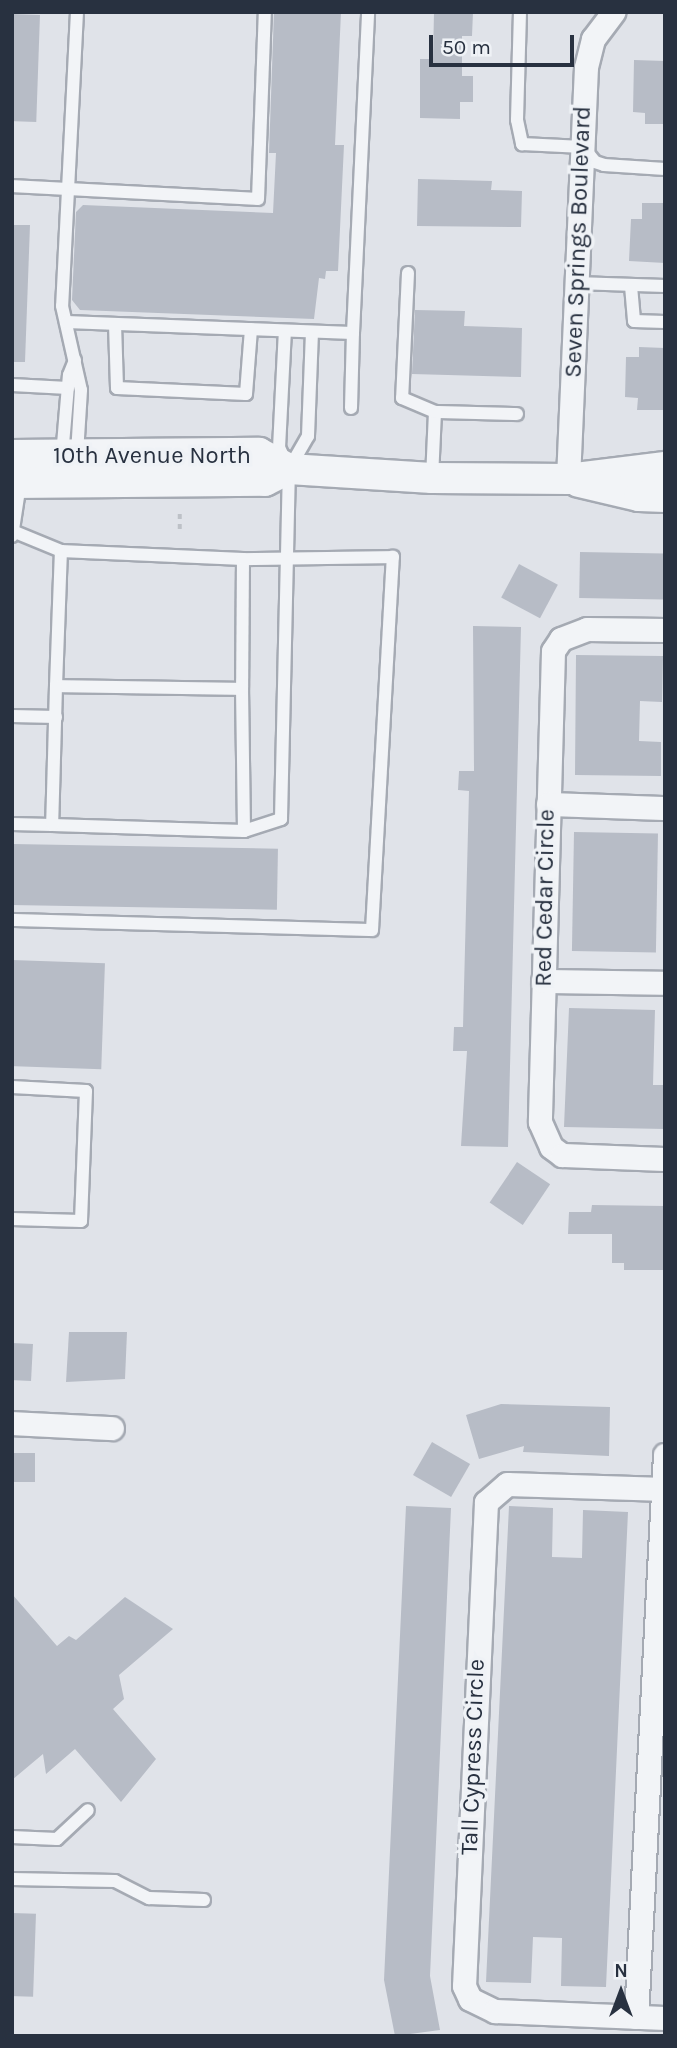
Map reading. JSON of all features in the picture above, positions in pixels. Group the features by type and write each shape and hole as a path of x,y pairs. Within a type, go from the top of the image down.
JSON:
{"street":[{"name":"Seven Springs Boulevard","path":"568,479 588,52 600,27 613,12"},
{"name":"10th Avenue North","path":"12,455 69,458 259,453 289,469 432,478 568,479 665,467"},
{"name":"10th Avenue North","path":"16,484 265,481 289,469"},
{"name":"10th Avenue North","path":"568,479 639,496 665,498"},
{"name":"Red Cedar Circle","path":"665,630 587,629 561,639 553,651 540,1122 551,1147 562,1155 665,1159"},
{"path":"548,804 665,808"},
{"path":"543,981 665,983"},
{"path":"12,1423 112,1428"},
{"path":"636,2017 655,1842 665,1455"},
{"name":"Tall Cypress Circle","path":"663,1489 507,1484 494,1491 482,1516 464,1986 470,1999 495,2011 665,2018"}],"lane":[{"path":"69,458 80,390 62,306 77,12"},
{"path":"12,186 258,199 265,12"},
{"path":"351,408 368,12"},
{"path":"520,12 517,120 522,144 583,147 595,162 604,165 665,169"},
{"path":"408,273 402,398 435,412 517,414"},
{"path":"576,283 665,286"},
{"path":"631,286 634,321 665,322"},
{"path":"66,322 354,333"},
{"path":"115,324 117,388 246,394 251,330"},
{"path":"12,824 244,831 281,819 289,469 279,448 285,331"},
{"path":"289,469 308,436 312,332"},
{"path":"69,458 68,388 75,360"},
{"path":"12,386 68,388"},
{"path":"432,478 435,412"},
{"path":"12,920 372,930 393,557 243,559 61,551 14,534 16,484"},
{"path":"52,825 61,551"},
{"path":"243,559 244,831"},
{"path":"56,686 242,688"},
{"path":"12,716 55,717"},
{"path":"12,1087 86,1091 81,1221 12,1219"},
{"path":"12,1838 57,1839 88,1810"},
{"path":"12,1879 116,1881 149,1898 204,1900"}],"path":[{"path":"180,514 180,530"}],"building":[{"path":"274,12 341,12 335,145 344,145 338,271 326,271 325,279 319,278 314,319 80,310 72,300 76,212 83,205 273,213 276,153 269,153"},
{"path":"434,12 473,12 472,36 462,36 462,76 473,76 473,102 460,102 460,119 420,118 420,59 433,59"},
{"path":"12,14 40,15 36,122 12,121"},
{"path":"634,60 665,61 665,124 645,124 645,113 633,112"},
{"path":"418,179 492,181 491,190 522,191 521,227 417,226"},
{"path":"642,203 665,203 665,263 629,261 631,219 642,219"},
{"path":"12,225 30,225 25,362 12,362"},
{"path":"415,310 465,311 464,326 522,328 521,377 412,374"},
{"path":"639,347 665,348 665,410 637,410 638,398 625,397 626,357 639,357"},
{"path":"580,552 664,553 663,599 579,598"},
{"path":"519,564 558,585 540,618 501,598"},
{"path":"473,626 521,627 508,1147 461,1146 467,1051 453,1051 454,1027 463,1027 469,791 458,790 459,771 474,771"},
{"path":"576,655 663,656 662,702 640,701 639,741 661,742 661,776 575,775"},
{"path":"574,832 658,833 656,952 572,951"},
{"path":"12,844 278,849 277,910 12,905"},
{"path":"12,960 105,963 101,1069 12,1066"},
{"path":"569,1008 655,1010 653,1085 665,1085 665,1129 564,1127"},
{"path":"517,1162 550,1184 523,1225 490,1203"},
{"path":"592,1205 665,1206 665,1270 624,1270 624,1263 612,1263 612,1234 568,1234 569,1212 591,1212"},
{"path":"69,1332 127,1332 125,1379 66,1382"},
{"path":"12,1343 33,1344 31,1381 12,1380"},
{"path":"501,1404 610,1407 609,1456 523,1452 524,1446 479,1459 466,1415"},
{"path":"432,1442 470,1464 451,1497 413,1475"},
{"path":"12,1453 35,1453 35,1482 12,1482"},
{"path":"406,1506 451,1508 430,1976 440,2030 395,2036 384,1980"},
{"path":"509,1506 553,1508 552,1557 582,1558 583,1510 628,1512 606,1987 561,1986 562,1938 533,1937 531,1983 486,1982"},
{"path":"12,1594 57,1646 69,1636 76,1640 125,1597 173,1629 119,1675 124,1699 113,1709 156,1759 121,1802 75,1749 46,1774 43,1754 12,1780"},
{"path":"12,1913 36,1914 33,1997 12,1996"}]}
